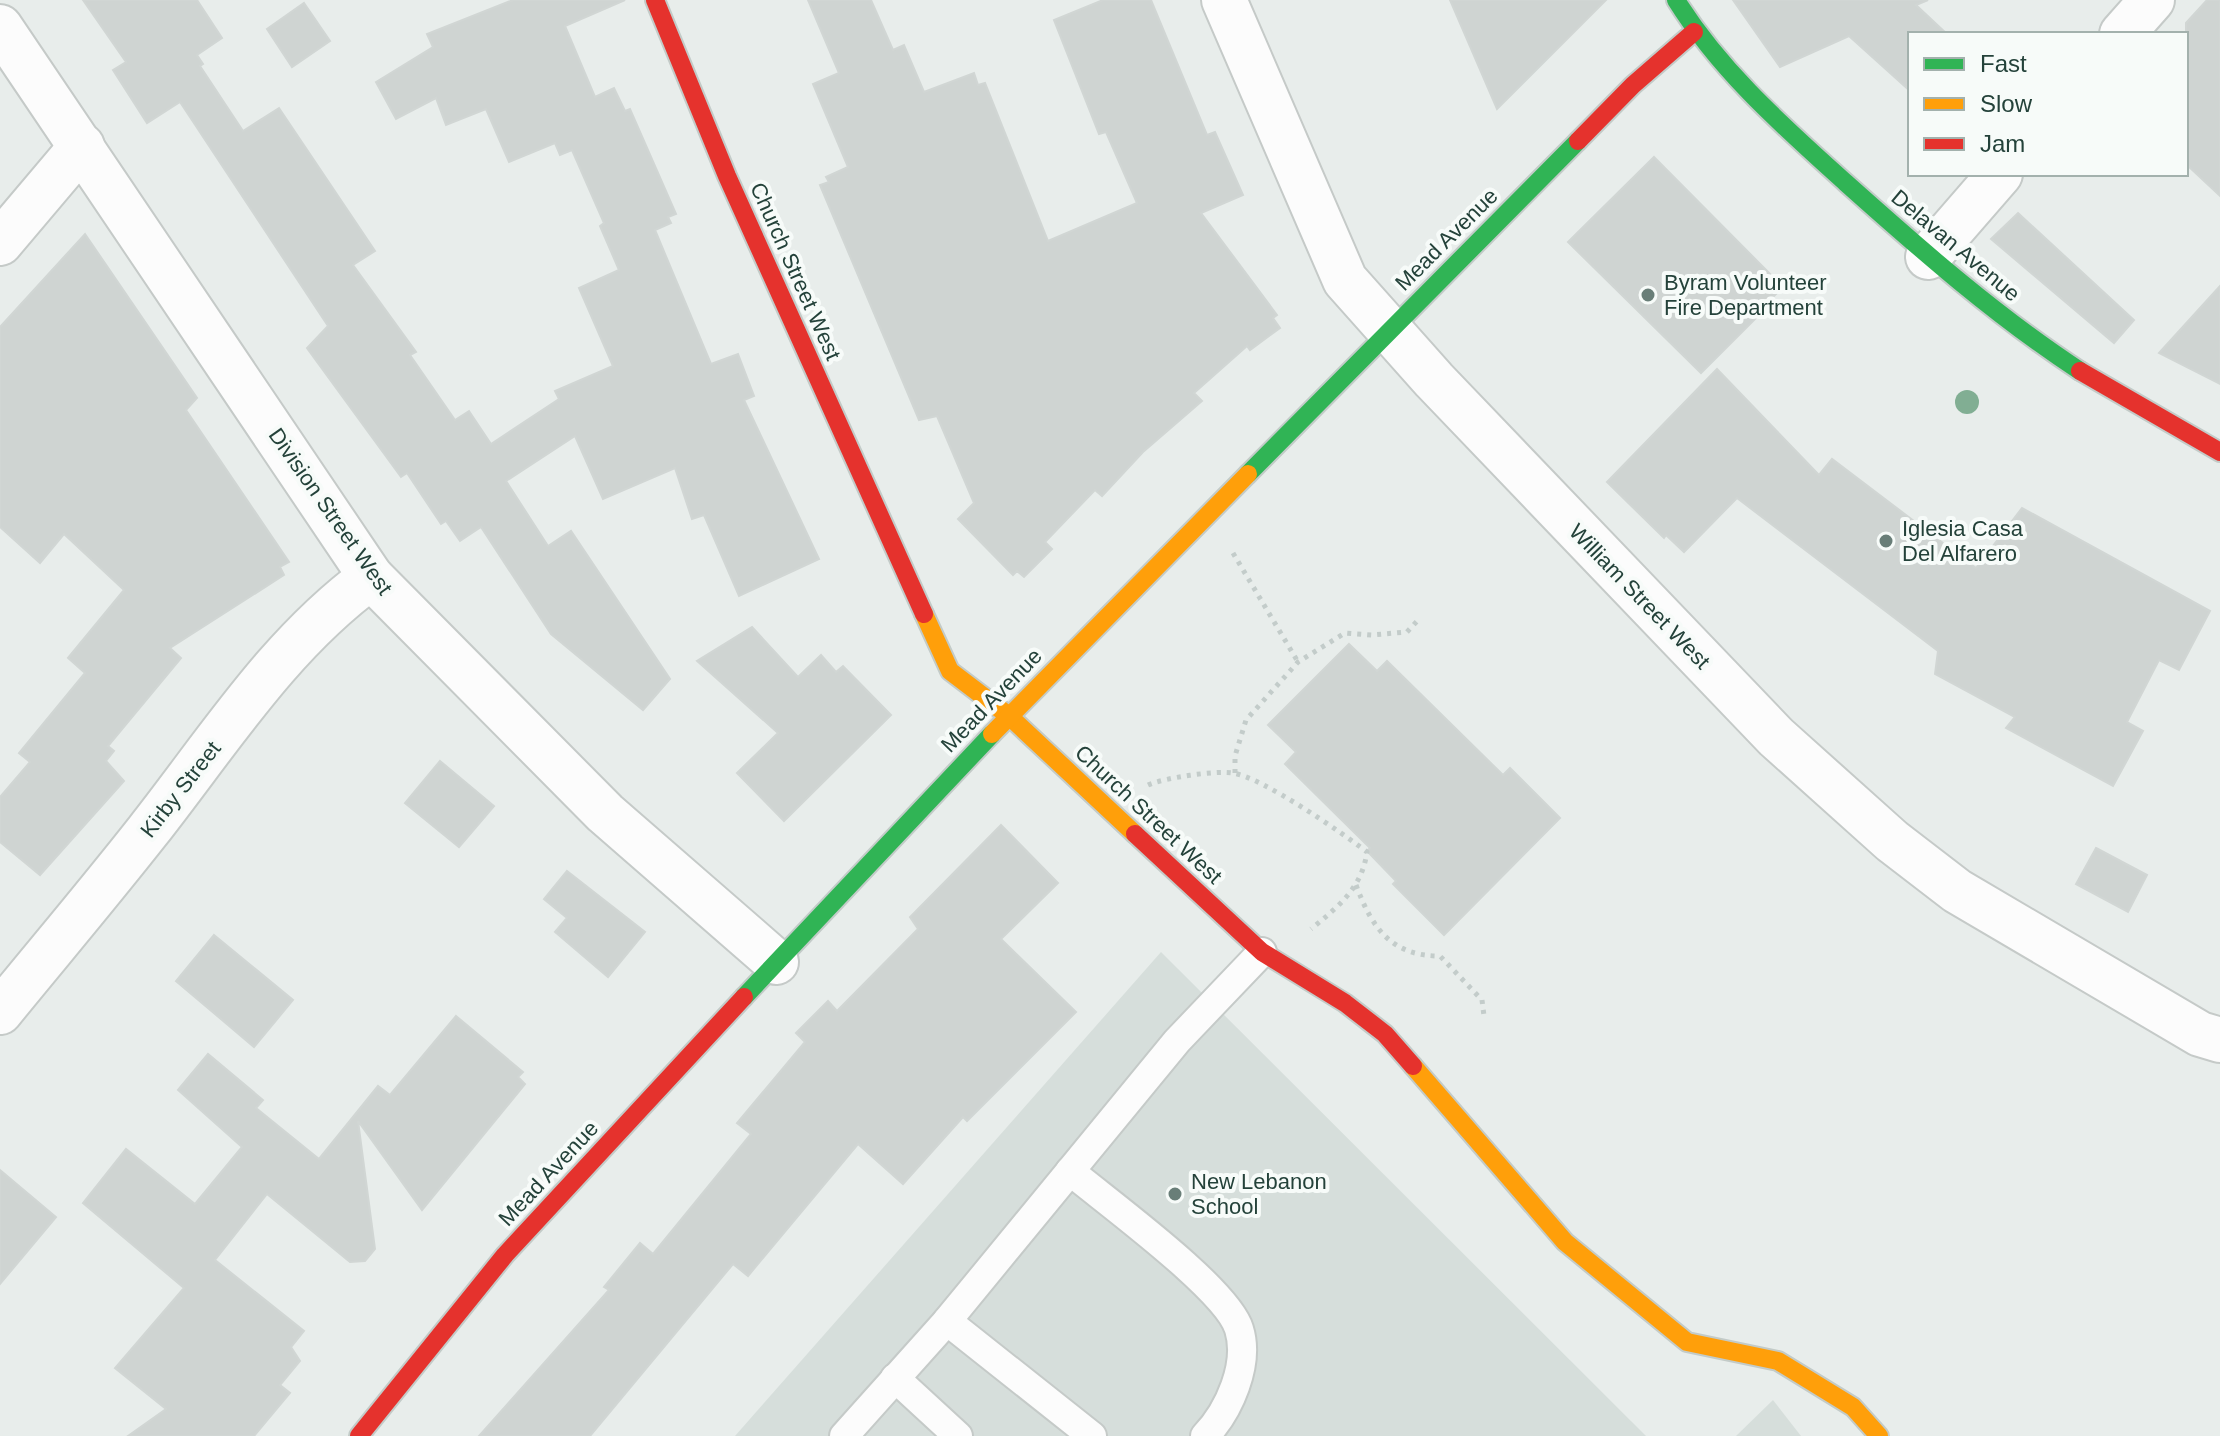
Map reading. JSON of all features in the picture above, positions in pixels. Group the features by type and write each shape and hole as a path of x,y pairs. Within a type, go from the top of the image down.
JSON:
{"street":[{"name":"Church Street West","path":"655,0 727,176 950,671 1009,716 1268,956 1345,1003 1385,1034 1565,1242 1687,1342 1778,1361 1853,1407 1879,1436"},
{"name":"William Street West","path":"1224,0 1345,280 1776,737 1892,841 1957,891 2200,1034 2220,1040"},
{"name":"Delavan Avenue","path":"1676,0 1694,32 1797,140 1928,257 2005,318 2064,358 2220,452"},
{"path":"2124,32 2152,0"},
{"name":"Division Street West","path":"0,27 371,577 605,813 776,962"},
{"name":"Mead Avenue","path":"359,1436 505,1255 1009,716 1633,85 1694,32"},
{"path":"0,243 82,146"},
{"path":"1928,257 1998,176"},
{"name":"Kirby Street","path":"0,1012 147,833 264,679 328,608 371,577"}],"lane":[{"path":"844,1436 947,1321 1177,1041 1268,956"},
{"path":"1070,1171 1217,1293 1239,1329 1241,1366 1230,1399 1205,1436"},
{"path":"947,1321 1092,1436"},
{"path":"895,1378 958,1436"}],"path":[{"path":"1204,518 1242,564 1298,662"},
{"path":"1235,773 1235,756 1246,720 1298,662 1345,633 1372,635 1407,632 1419,619"},
{"path":"1117,818 1150,783 1235,773 1306,810 1367,852 1364,874 1347,899 1268,956"},
{"path":"1356,885 1371,917 1399,950 1417,956 1440,956 1482,1000 1484,1016"}],"shaded area":[{"name":"New Lebanon School","path":"1161,952 1646,1436 735,1436"},
{"path":"1773,1400 1801,1436 1736,1436"}],"building":[{"path":"83,0 197,0 222,38 197,55 203,64 200,66 243,131 279,108 375,251 353,265 416,352 410,355 455,420 469,411 491,444 559,399 555,391 613,366 579,288 619,270 600,226 604,223 572,150 560,155 555,143 509,162 486,109 446,125 436,98 396,119 376,82 433,47 427,34 513,0 625,0 565,26 595,97 614,88 625,111 630,109 676,214 668,217 671,223 655,230 711,364 738,354 754,396 744,400 819,559 739,596 704,515 692,519 675,468 603,499 575,436 506,481 548,546 571,531 670,679 643,710 551,634 481,527 460,541 446,521 441,524 407,473 401,477 307,348 328,326 180,102 147,123 113,70 126,62"},
{"path":"808,0 871,0 893,50 904,45 924,92 974,73 978,85 985,83 1048,241 1137,203 1106,132 1099,134 1054,20 1103,0 1151,0 1207,135 1215,132 1243,195 1201,213 1277,315 1273,318 1280,328 1250,350 1247,346 1194,393 1202,401 1143,452 1102,496 1095,490 1045,542 1052,549 1024,577 1017,571 1013,575 958,519 974,503 937,416 919,420 820,185 829,182 826,177 848,167 813,84 839,73"},
{"path":"1450,0 1606,0 1497,109"},
{"path":"1733,0 1928,0 1916,5 1945,32 1908,32 1908,89 1849,36 1780,67"},
{"path":"2207,0 2220,0 2220,196 2188,166 2186,23"},
{"path":"304,3 330,41 292,67 267,29"},
{"path":"1654,157 1783,287 1771,299 1773,301 1701,373 1568,242"},
{"path":"2018,213 2134,320 2114,343 1991,239"},
{"path":"85,234 197,398 186,410 289,562 280,567 284,575 170,648 181,658 108,746 114,751 106,761 124,781 40,875 0,842 0,797 30,762 19,753 85,673 68,658 124,590 64,534 40,563 0,527 0,327"},
{"path":"2220,286 2220,384 2159,353"},
{"path":"1717,369 1819,475 1832,459 1976,568 2022,508 2210,611 2179,670 2159,660 2127,722 2143,731 2113,786 2006,728 2015,717 1935,674 1938,651 1737,498 1684,552 1666,535 1664,538 1607,482"},
{"path":"752,627 798,677 821,655 836,672 843,666 891,715 784,821 737,773 778,733 697,661"},
{"path":"1349,644 1377,671 1387,661 1503,775 1510,768 1560,818 1444,935 1393,884 1396,881 1367,851 1370,848 1285,764 1296,752 1268,725"},
{"path":"440,761 494,806 459,847 405,803"},
{"path":"1001,825 1058,883 1001,939 1076,1012 967,1121 963,1117 903,1184 858,1144 748,1276 733,1264 590,1436 479,1436 609,1290 604,1287 640,1243 653,1254 751,1134 737,1123 805,1042 796,1033 828,1001 837,1011 918,929 910,917"},
{"path":"2096,848 2147,875 2128,912 2076,884"},
{"path":"567,871 645,932 608,977 555,932 567,918 544,899"},
{"path":"214,935 293,1000 254,1047 176,981"},
{"path":"456,1016 523,1072 518,1077 525,1084 422,1210 358,1121 375,1249 365,1261 350,1262 267,1194 215,1260 304,1331 291,1347 300,1361 280,1385 290,1393 254,1436 128,1436 166,1409 115,1368 184,1288 83,1203 126,1149 195,1204 242,1147 178,1090 208,1054 263,1100 256,1108 319,1159 378,1086 390,1095"},
{"path":"0,1170 56,1217 0,1284"}],"traffic: fast":[{"path":"1676,0 1733,75 1799,140 1960,282 2080,371"},
{"path":"1248,474 1578,141"},
{"path":"744,997 992,734"}],"traffic: slow":[{"path":"992,734 1248,474"},
{"path":"924,614 950,671 1009,716 1135,834"},
{"path":"1413,1066 1565,1242 1687,1342 1778,1361 1853,1407 1879,1436"}],"traffic: jam":[{"path":"655,0 727,176 924,614"},
{"path":"1578,141 1633,85 1694,32"},
{"path":"2080,371 2220,452"},
{"path":"1135,834 1262,952 1345,1003 1385,1034 1413,1066"},
{"path":"359,1436 505,1255 744,997"}],"place":[{"name":"Byram Volunteer Fire Department","path":"1648,295"},
{"name":"Iglesia Casa Del Alfarero","path":"1886,541"},
{"name":"New Lebanon School","path":"1175,1194"}]}
